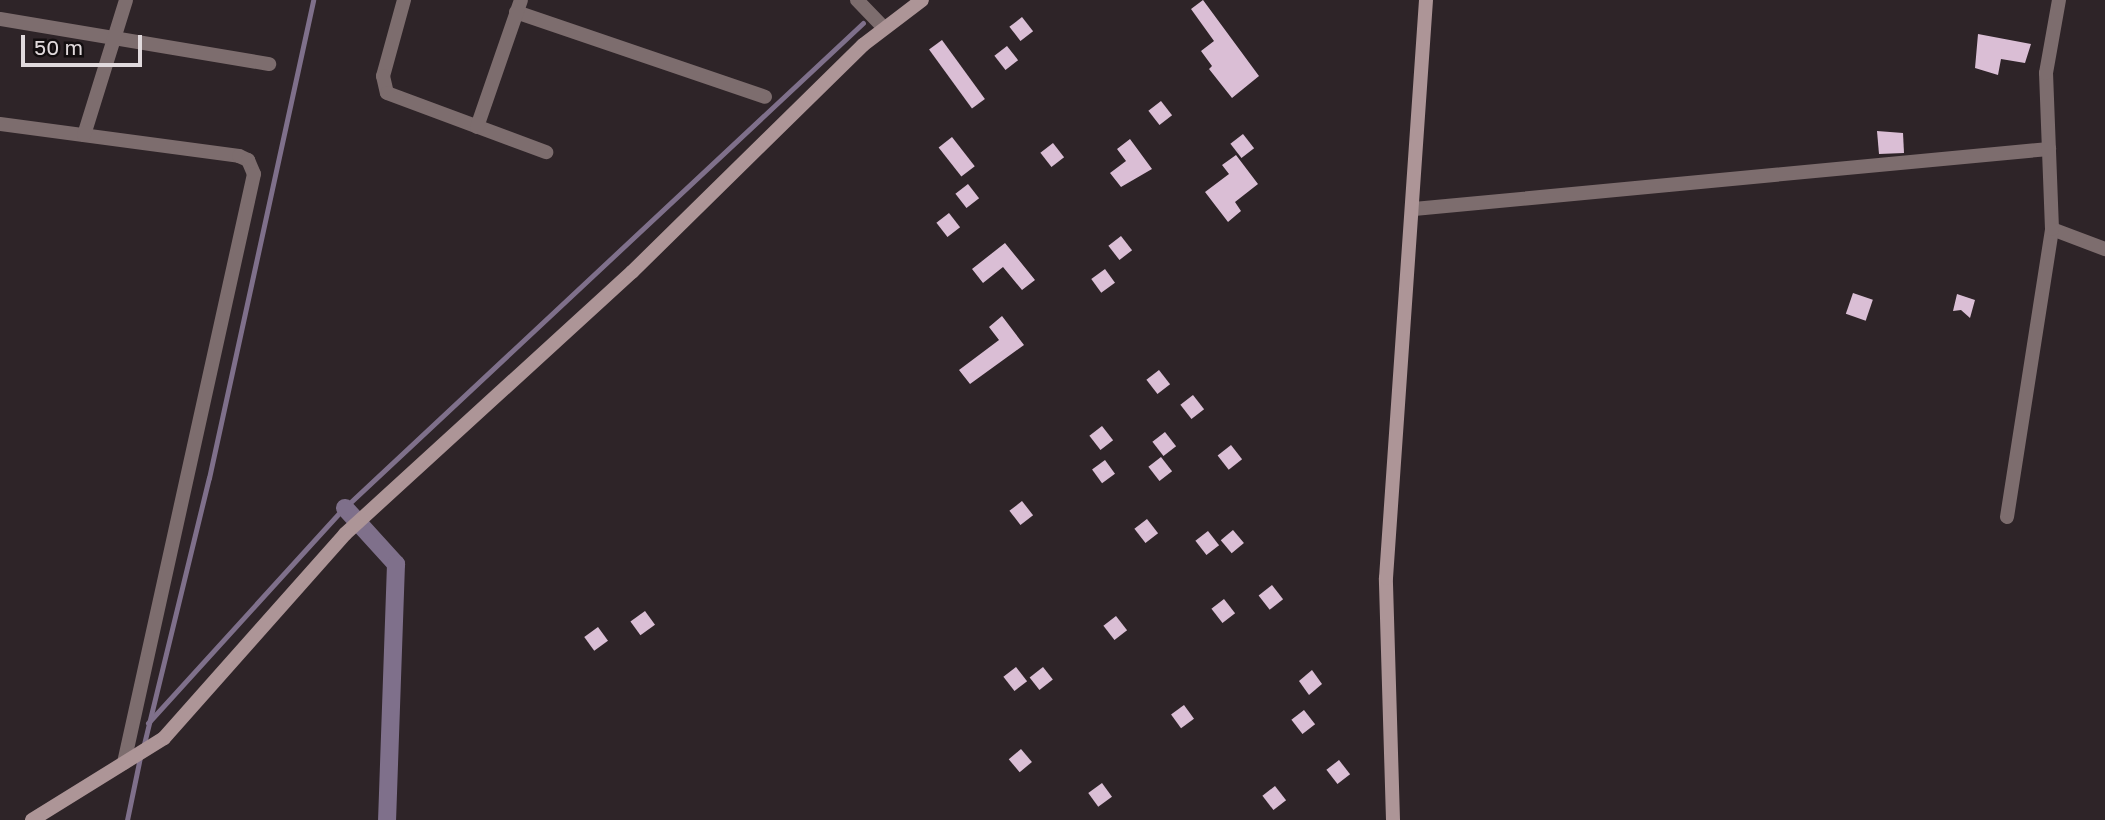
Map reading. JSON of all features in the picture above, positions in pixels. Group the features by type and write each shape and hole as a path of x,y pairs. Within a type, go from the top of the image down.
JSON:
{"main road":[{"path":"32,820 164,738 345,534 632,272 881,23 922,0"},
{"path":"1393,820 1387,578 1426,0"}],"street":[{"path":"84,135 126,0"},
{"path":"404,0 383,86 394,98 546,152"},
{"path":"2007,517 2052,229 2046,73 2059,0"},
{"path":"863,4 881,23"},
{"path":"478,127 519,6 765,97"},
{"path":"0,19 269,64"},
{"path":"0,124 239,156 248,160 254,174 128,760"},
{"path":"1414,209 2049,149"},
{"path":"2052,229 2105,249"}],"building":[{"path":"1203,0 1259,76 1232,98 1209,69 1212,66 1201,51 1214,41 1191,9"},
{"path":"1022,17 1033,31 1020,41 1009,27"},
{"path":"1978,34 2031,44 2025,63 2001,59 1998,75 1975,68"},
{"path":"942,40 985,99 972,108 929,49"},
{"path":"1007,46 1018,60 1005,70 994,56"},
{"path":"1161,101 1172,115 1159,125 1148,111"},
{"path":"1877,131 1903,133 1904,153 1879,154"},
{"path":"1243,134 1254,148 1241,158 1230,144"},
{"path":"952,137 975,166 961,177 939,147"},
{"path":"1130,139 1152,169 1121,187 1110,173 1126,161 1117,149"},
{"path":"1053,143 1064,157 1051,167 1040,153"},
{"path":"1236,155 1258,184 1235,202 1241,211 1228,222 1205,192 1229,174 1222,165"},
{"path":"968,184 979,198 966,208 955,194"},
{"path":"949,213 960,227 947,237 936,223"},
{"path":"1121,236 1132,250 1119,260 1108,246"},
{"path":"1005,243 1035,280 1022,290 1003,267 983,283 972,269"},
{"path":"1105,269 1115,283 1101,293 1091,279"},
{"path":"1853,293 1873,300 1866,321 1846,314"},
{"path":"1957,294 1975,300 1970,318 1961,310 1953,311"},
{"path":"1002,316 1024,345 970,384 959,370 999,340 989,327"},
{"path":"1159,370 1170,384 1157,394 1146,380"},
{"path":"1193,395 1204,409 1191,419 1180,405"},
{"path":"1102,426 1113,440 1100,450 1089,436"},
{"path":"1165,432 1176,446 1163,456 1152,442"},
{"path":"1231,445 1242,459 1229,470 1218,455"},
{"path":"1161,457 1172,471 1159,481 1148,467"},
{"path":"1105,460 1115,474 1102,483 1092,469"},
{"path":"1022,501 1033,515 1020,525 1009,511"},
{"path":"1147,519 1158,533 1145,543 1134,529"},
{"path":"1233,530 1244,543 1232,553 1221,540"},
{"path":"1208,531 1219,545 1206,555 1195,541"},
{"path":"1272,585 1283,599 1270,610 1259,595"},
{"path":"1224,599 1235,613 1222,623 1211,609"},
{"path":"645,611 655,625 640,635 630,622"},
{"path":"1116,616 1127,630 1114,640 1103,626"},
{"path":"598,627 608,641 594,651 584,637"},
{"path":"1016,667 1027,681 1014,691 1003,677"},
{"path":"1043,667 1053,680 1039,690 1030,677"},
{"path":"1312,670 1322,684 1309,695 1299,681"},
{"path":"1184,705 1194,719 1181,728 1171,714"},
{"path":"1304,710 1315,724 1302,734 1291,720"},
{"path":"1021,749 1032,762 1020,772 1009,759"},
{"path":"1339,760 1350,774 1337,784 1326,770"},
{"path":"1102,783 1112,797 1098,807 1088,793"},
{"path":"1275,786 1286,800 1273,810 1262,796"}],"waterway":[{"path":"143,748 209,478 313,0"},
{"path":"148,723 340,512 863,23"},
{"path":"345,508 396,564 387,820"},
{"path":"127,820 140,757"}]}
